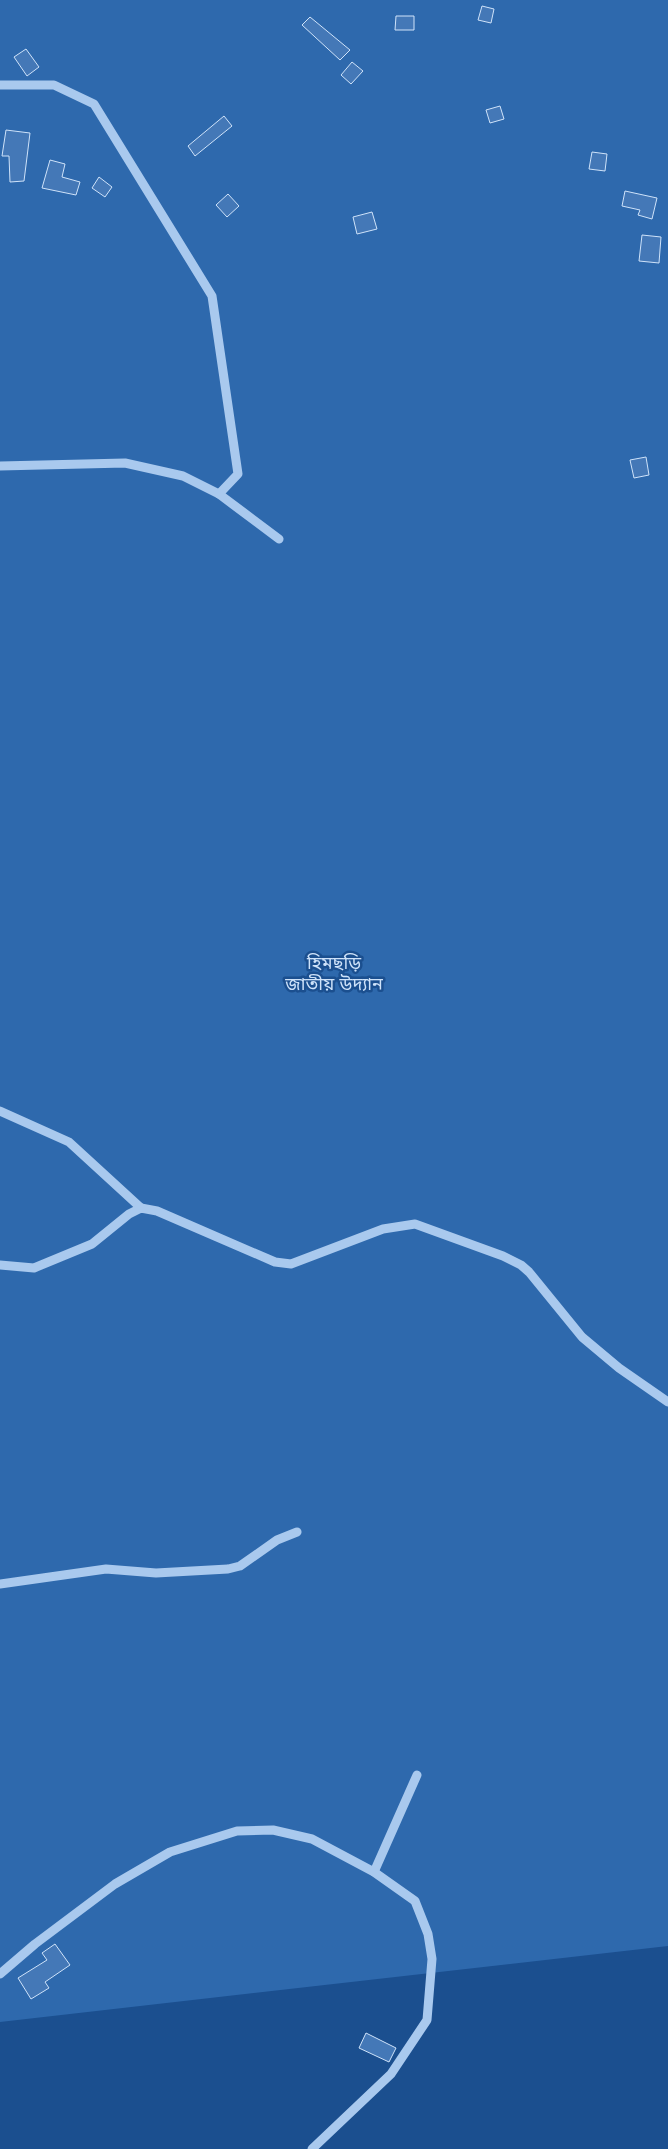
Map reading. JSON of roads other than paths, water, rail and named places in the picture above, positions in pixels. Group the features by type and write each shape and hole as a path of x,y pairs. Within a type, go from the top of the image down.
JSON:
{"street":[{"path":"0,85 54,85 94,104 212,296 238,474 219,494"},
{"path":"0,466 125,462 183,476 219,494 278,539"},
{"path":"0,1111 69,1142 141,1208 157,1211 275,1262 291,1264 383,1229 415,1224 503,1256 522,1265 529,1272 582,1337 619,1368 668,1402"},
{"path":"0,1265 34,1268 92,1244 129,1214 141,1208"},
{"path":"0,1584 106,1569 156,1573 228,1569 240,1566 277,1540 297,1532"},
{"path":"374,1872 417,1775"},
{"path":"0,1974 35,1944 123,1880 170,1852 237,1830 273,1830 312,1839 374,1872 415,1901 428,1934 432,1959 427,2020 391,2074 312,2149"}],"park label":[{"name":"হিমছড়ি জাতীয় উদ্যান","path":"334,973"}]}
